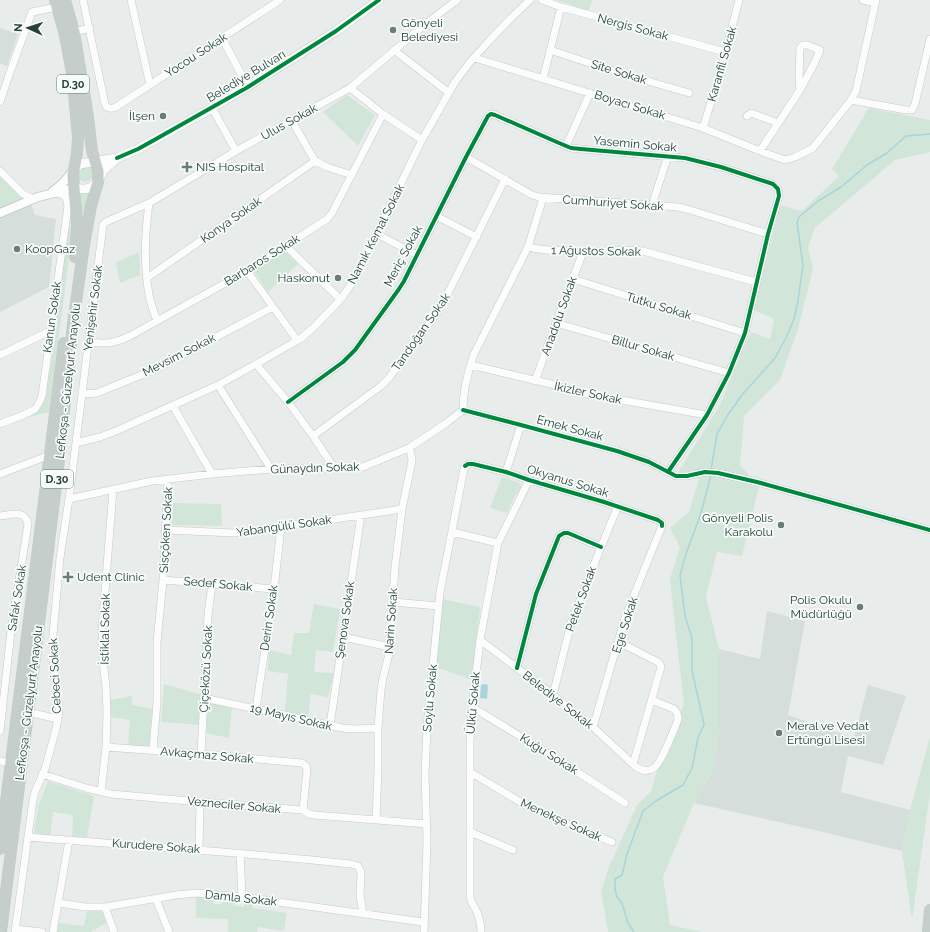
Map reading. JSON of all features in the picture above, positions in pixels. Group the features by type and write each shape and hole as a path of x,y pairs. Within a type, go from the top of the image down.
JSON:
{"highway":[{"name":"Lefkoşa - Güzelyurt Anayolu","path":"1,932 58,469 73,324 84,245 92,201 98,182 98,171 92,151 74,32 59,2"},
{"name":"Lefkoşa - Güzelyurt Anayolu","path":"0,849 76,254 77,226 73,175 75,169 78,137 69,59 59,2"},
{"path":"928,932 930,910"}],"main road":[{"name":"Belediye Bulvarı","path":"75,169 80,164 117,158 138,149 212,108 336,31 372,2"},
{"name":"Belediye Bulvarı","path":"98,182 103,171 117,158"},
{"path":"74,188 87,189 98,182"}],"street":[{"path":"74,32 90,28 84,0"},
{"path":"131,0 150,85"},
{"name":"Yocou Sokak","path":"90,28 104,104 110,109 116,107 280,0"},
{"name":"Ulus Sokak","path":"106,222 149,203 236,151 350,88 394,50 457,0"},
{"name":"Namık Kemal Sokak","path":"76,443 116,431 218,385 297,340 313,328 340,300 354,281 422,140 448,92 501,28 530,0"},
{"name":"Nergis Sokak","path":"542,0 561,7 725,52"},
{"name":"Karanfil Sokak","path":"703,128 716,87 739,0"},
{"path":"862,0 876,2 856,91 851,100 912,110 915,104 930,38"},
{"path":"1,100 32,12 59,2"},
{"path":"543,79 561,7"},
{"path":"222,38 248,87"},
{"path":"760,151 800,90 816,62 820,50 807,45 803,45 800,48 800,90"},
{"path":"394,50 448,92"},
{"name":"Site Sokak","path":"550,50 617,72 689,93"},
{"name":"Boyacı Sokak","path":"475,58 703,128 783,160 795,157 813,148 851,100"},
{"path":"350,88 383,114 422,140"},
{"path":"566,146 590,93"},
{"path":"212,108 236,151"},
{"path":"747,116 751,113 778,123"},
{"name":"Barbaros Sokak","path":"88,342 103,344 116,342 130,336 247,271 320,224 330,216 383,114"},
{"name":"Yasemin Sokak","path":"491,114 566,146 581,149 668,156 692,160 721,167 773,184 778,189 779,196 768,234"},
{"name":"Meriç Sokak","path":"288,402 352,354 404,281 466,157 488,116 491,114"},
{"path":"292,121 316,161 327,167 352,175"},
{"path":"652,205 668,156"},
{"name":"Cumhuriyet Sokak","path":"466,157 532,195 543,198 652,205 685,209 768,234"},
{"name":"Konya Sokak","path":"147,278 316,161"},
{"path":"0,213 58,188 65,182 75,169"},
{"path":"0,171 23,194 33,199"},
{"name":"Tandoğan Sokak","path":"313,436 386,382 444,301 505,179"},
{"path":"43,195 74,188"},
{"name":"Kanun Sokak","path":"0,424 31,411 36,407 42,396 68,206 66,197 56,192"},
{"path":"463,410 464,394 471,364 477,347 528,246 543,198"},
{"path":"149,203 145,243 147,278 149,296 157,321"},
{"path":"436,216 477,237"},
{"name":"Yenişehir Sokak","path":"82,394 103,227 106,222"},
{"path":"377,234 416,255"},
{"path":"668,472 707,415 729,373 745,333 768,234"},
{"path":"286,246 340,300"},
{"name":"1 Ağustos Sokak","path":"528,246 537,249 583,252 643,251 756,282"},
{"name":"Anadolu Sokak","path":"535,381 583,252"},
{"path":"247,271 297,340"},
{"name":"Tutku Sokak","path":"573,279 745,333"},
{"name":"Mevsim Sokak","path":"82,394 97,393 156,368 273,307"},
{"name":"Billur Sokak","path":"556,323 729,373"},
{"path":"0,355 50,331"},
{"path":"256,364 288,402 334,468"},
{"name":"İkizler Sokak","path":"471,364 555,385 575,392 707,415"},
{"path":"218,385 270,469"},
{"name":"Cebeci Sokak","path":"15,931 33,800 58,719 59,709 52,639 60,558 82,394"},
{"path":"172,406 212,474"},
{"name":"Emek Sokak","path":"463,410 617,451 649,462 676,476 682,477 705,472 718,473 779,488 930,530"},
{"name":"Günaydın Sokak","path":"69,499 152,481 212,474 270,469 363,467 409,448 463,410"},
{"path":"506,472 521,425"},
{"name":"Narin Sokak","path":"376,820 378,728 381,685 388,661 390,647 394,577 402,509 412,461 412,454 409,448"},
{"path":"0,474 50,455"},
{"name":"Okyanus Sokak","path":"465,466 472,463 618,506 659,520 662,523 662,526"},
{"name":"Soylu Sokak","path":"424,932 427,824 425,774 427,727 438,606 465,466"},
{"path":"58,469 72,474"},
{"name":"Sisçöken Sokak","path":"153,750 157,702 157,642 163,580 168,480"},
{"name":"Ülkü Sokak","path":"481,932 480,919 472,904 470,896 470,742 472,707 480,640 498,543 529,480"},
{"name":"İstiklal Sokak","path":"102,792 106,747 107,701 102,629 113,490"},
{"name":"Petek Sokak","path":"553,695 571,623 600,547 618,506"},
{"name":"Yabangülü Sokak","path":"166,530 234,533 281,528 402,509"},
{"name":"Safak Sokak","path":"0,516 24,515 28,524 11,631 0,731"},
{"name":"Şenova Sokak","path":"330,725 361,515"},
{"name":"Ege Sokak","path":"593,727 626,618 662,526"},
{"name":"Derin Sokak","path":"256,709 274,589 281,528"},
{"path":"452,532 498,543"},
{"path":"518,668 536,594 559,536 562,533 566,533 600,547"},
{"name":"Sedef Sokak","path":"163,580 274,589"},
{"name":"Çiçeközü Sokak","path":"201,754 208,615 212,584"},
{"path":"392,602 438,606"},
{"path":"343,637 390,647"},
{"name":"Belediye Sokak","path":"480,640 593,727 633,764"},
{"path":"619,642 660,664 652,700 633,764 639,769 645,770 650,770 659,763 664,754 678,714 675,710 652,700"},
{"name":"19 Mayıs Sokak","path":"204,698 347,729 378,728"},
{"name":"Kuğu Sokak","path":"472,707 562,762 625,803"},
{"path":"28,712 58,719"},
{"name":"Avkaçmaz Sokak","path":"106,747 299,762 304,764 307,770 303,810"},
{"path":"0,761 12,764"},
{"name":"Menekşe Sokak","path":"470,772 532,809 612,842"},
{"name":"Vezneciler Sokak","path":"42,774 111,794 303,810 314,816 427,824"},
{"path":"199,849 200,802"},
{"path":"470,832 513,850"},
{"name":"Kurudere Sokak","path":"28,837 199,849 351,864 358,866 361,872 360,895 363,914"},
{"path":"54,932 55,916 59,903 69,840"},
{"path":"240,853 242,897"},
{"name":"Damla Sokak","path":"59,903 85,907 105,907 190,893 242,897 424,922"},
{"path":"156,899 169,932"},
{"path":"105,907 114,932"},
{"path":"15,931 42,932"}],"shaded area":[{"path":"0,28 18,34 7,66 0,63"},
{"path":"31,204 35,215 56,219 49,287 0,312 0,216"},
{"name":"Meral ve Vedat Ertüngü Lisesi","path":"767,611 805,621 788,715 854,738 868,685 906,696 883,765 848,756 841,792 910,810 902,851 694,803 715,766 719,727 719,649 760,659"}],"green space":[{"path":"557,0 593,0 588,11"},
{"path":"347,95 375,115 358,146 323,112"},
{"path":"869,108 930,120 930,152 895,160 815,228 808,248 813,269 798,329 780,380 744,416 740,465 759,487 742,556 717,552 706,597 719,649 719,727 715,766 694,803 663,877 670,925 702,932 608,932 601,892 608,869 637,805 651,791 657,771 684,704 670,579 680,547 670,528 689,512 699,479 677,474 720,405 751,332 770,339 774,319 754,310 780,205 802,211 839,176 832,169"},
{"path":"89,166 93,170 93,174 89,181 84,182 78,178 78,170"},
{"path":"0,170 28,197 0,207"},
{"path":"91,190 74,288 72,288 77,255 78,191"},
{"path":"69,218 71,235 69,258 49,412 29,417 29,413 39,408 45,399 54,346 67,221"},
{"path":"285,251 298,264 268,292 254,271"},
{"path":"139,252 140,275 120,283 116,263"},
{"path":"502,477 520,483 521,488 515,495 507,513 490,508"},
{"path":"171,503 221,504 222,526 170,525"},
{"path":"442,599 480,607 472,680 436,667"},
{"path":"314,604 340,609 333,652 316,650 314,672 334,673 328,697 311,694 308,718 285,711 288,674 268,671 269,650 291,655 294,633 309,633"},
{"path":"164,684 202,695 200,725 161,722"},
{"path":"132,696 132,705 152,709 149,747 128,746 130,720 111,717 110,700"},
{"path":"208,703 232,706 229,738 206,733"},
{"path":"930,737 930,793 912,920 902,851 910,810"},
{"path":"48,781 94,796 87,838 72,837 73,815 53,812 50,838 34,833 38,807"},
{"path":"196,896 213,897 213,904 222,904 223,899 234,900 233,905 244,907 244,901 254,902 253,908 287,913 284,931 258,927 257,932 228,932 228,919 196,918"},
{"path":"87,909 101,911 106,923 91,932 57,932 58,923 84,926"}],"water":[{"path":"481,685 488,685 487,699 480,698"}],"waterway":[{"path":"711,470 717,434 727,416 742,395 775,358 794,319 803,265 797,223 799,217 818,201 841,187 867,165 887,153 906,136 930,134"},
{"path":"634,932 628,923 622,903 617,897 615,879 622,875 627,854 643,811 656,801 683,785 692,768 698,738 704,724 692,671 692,638 685,616 680,575 701,513 711,475"}],"cycle path":[{"path":"117,158 138,149 248,87 336,31 379,0"},
{"path":"288,402 343,362 355,350 399,289 466,157 488,116 491,114 571,148 685,158 721,167 773,184 778,189 779,196 768,234 745,333 729,373 707,415 668,472"},
{"path":"463,410 617,451 649,462 676,476 687,476 705,472 718,473 757,482 930,530"},
{"path":"465,466 468,464 473,464 506,472 658,520 662,523 662,526"},
{"path":"517,668 536,594 559,536 564,533 568,533 601,547"}],"place":[{"name":"Gönyeli Belediyesi","path":"393,30"},
{"name":"İlşen","path":"163,116"},
{"name":"NIS Hospital","path":"187,167"},
{"name":"KoopGaz","path":"17,249"},
{"name":"Haskonut","path":"338,278"},
{"name":"Gönyeli Polis Karakolu","path":"781,525"},
{"name":"Udent Clinic","path":"68,577"},
{"name":"Polis Okulu Müdürlüğü","path":"860,607"},
{"name":"Meral ve Vedat Ertüngü Lisesi","path":"779,733"}]}
